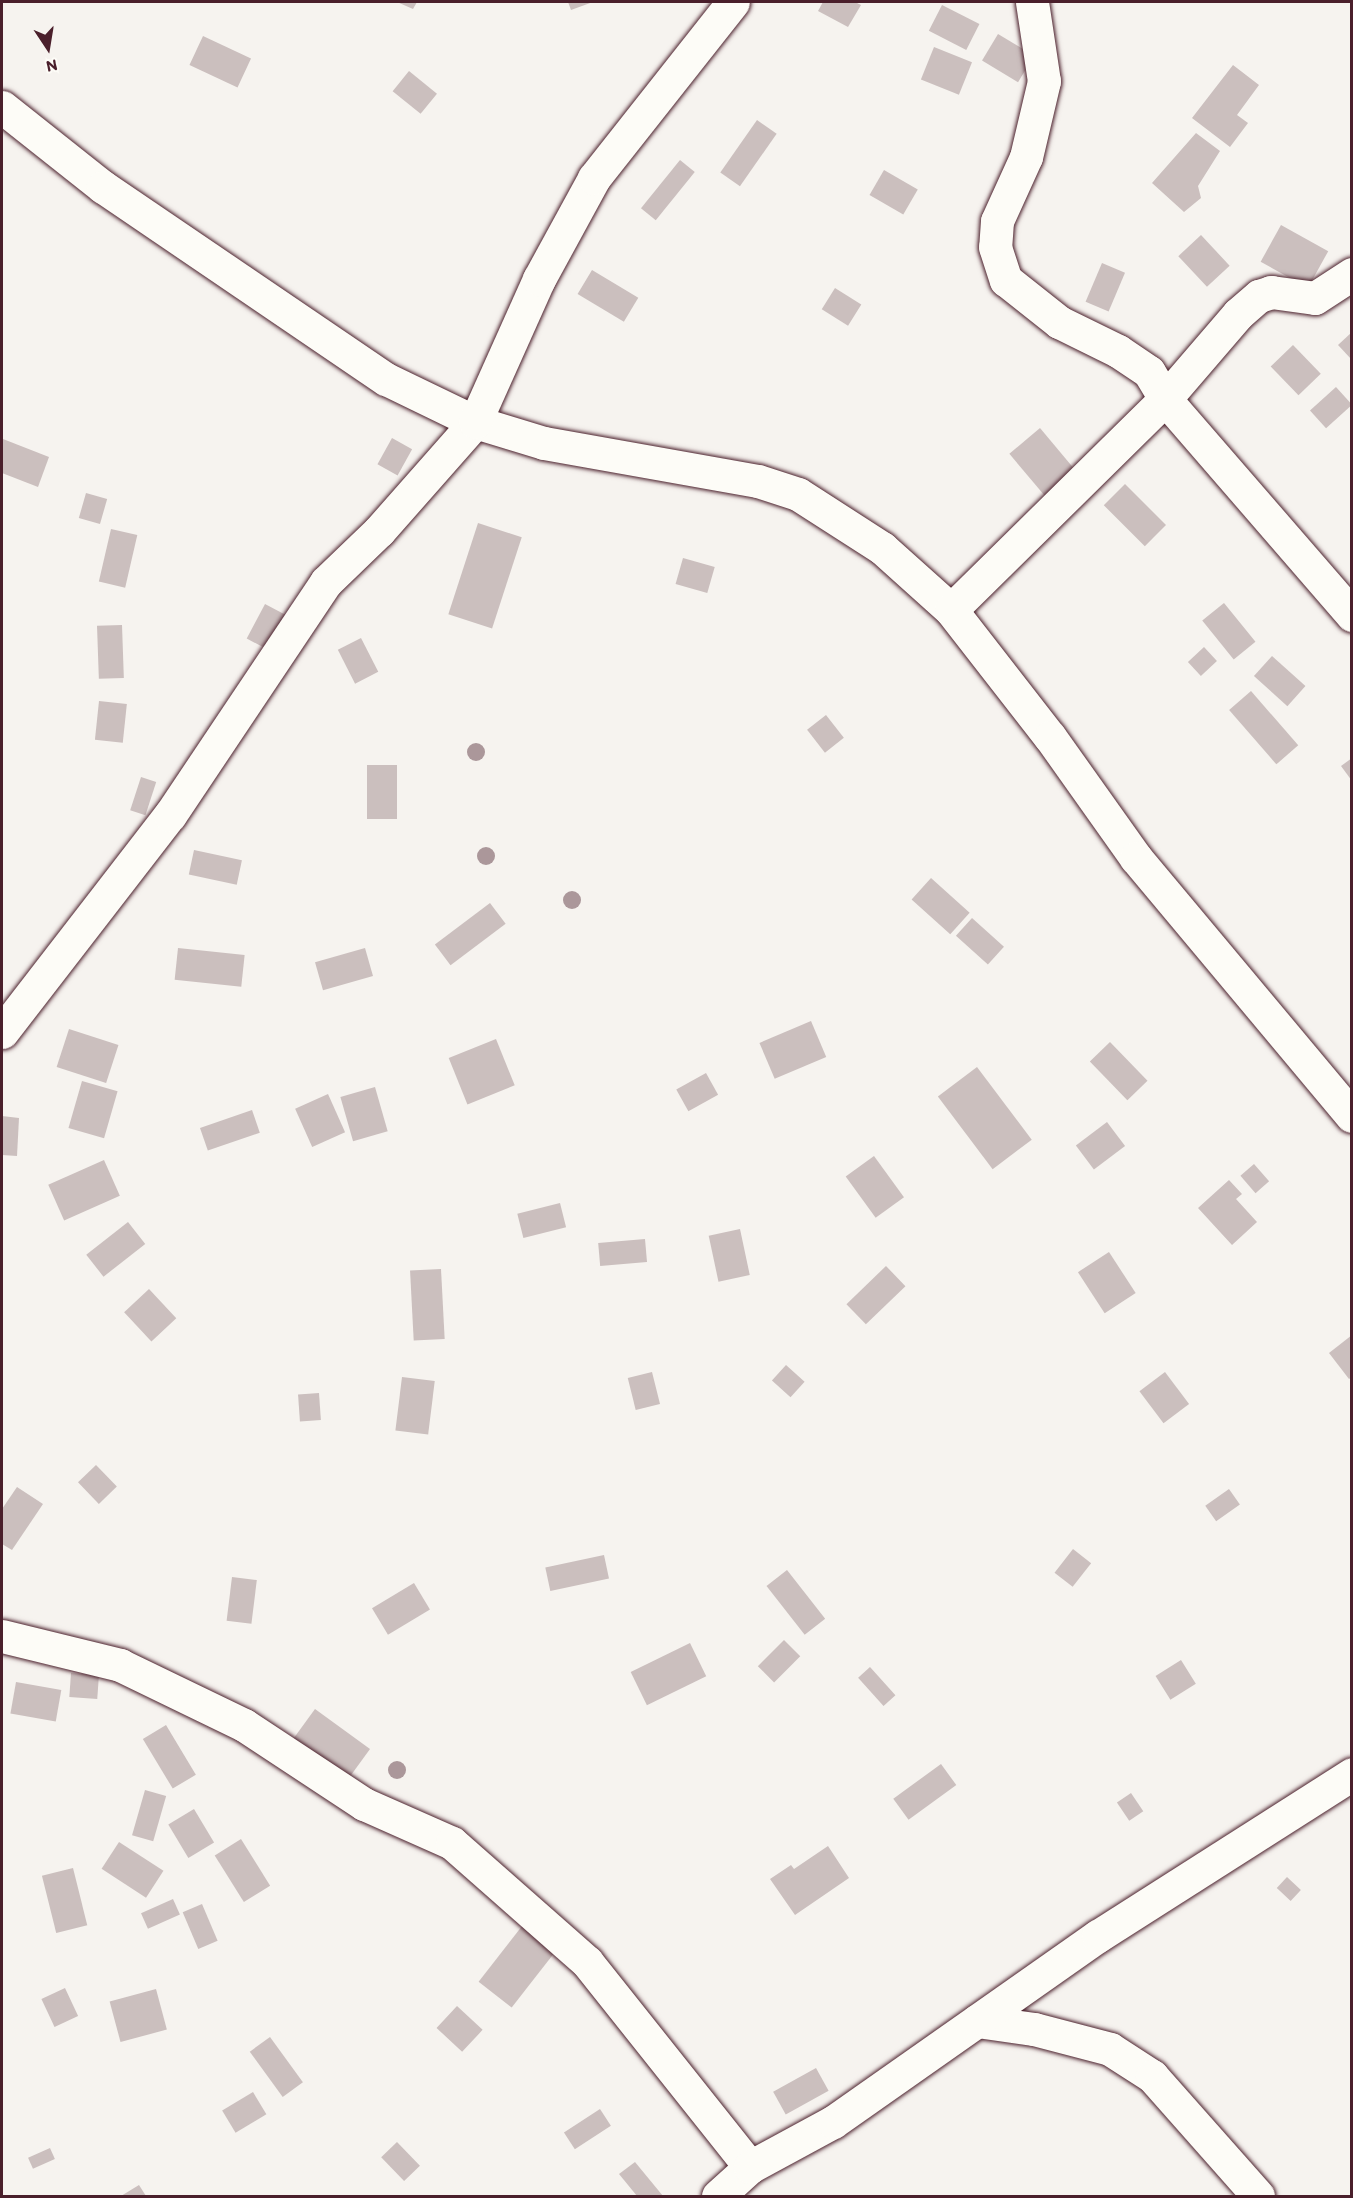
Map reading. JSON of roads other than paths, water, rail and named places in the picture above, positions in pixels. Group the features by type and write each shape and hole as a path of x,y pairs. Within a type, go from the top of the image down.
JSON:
{"street":[{"path":"2,1032 170,815 326,582 379,531 475,422 539,279 594,178 733,2"},
{"path":"1032,2 1044,81 1026,157 998,221 994,247 1006,280 1059,322 1118,351 1149,372 1165,399 1352,615"},
{"path":"2,106 103,187 386,379 475,422 544,443 758,481 798,494 882,548 951,610 1050,737 1136,858 1352,1116"},
{"path":"951,610 1165,399 1259,296 1271,292 1316,298 1352,274"},
{"path":"2,1636 120,1665 244,1725 364,1803 452,1843 588,1962 750,2167"},
{"path":"718,2196 750,2167 833,2122 1098,1936 1352,1774"},
{"path":"977,2021 1034,2029 1110,2049 1152,2076 1258,2196"}]}
